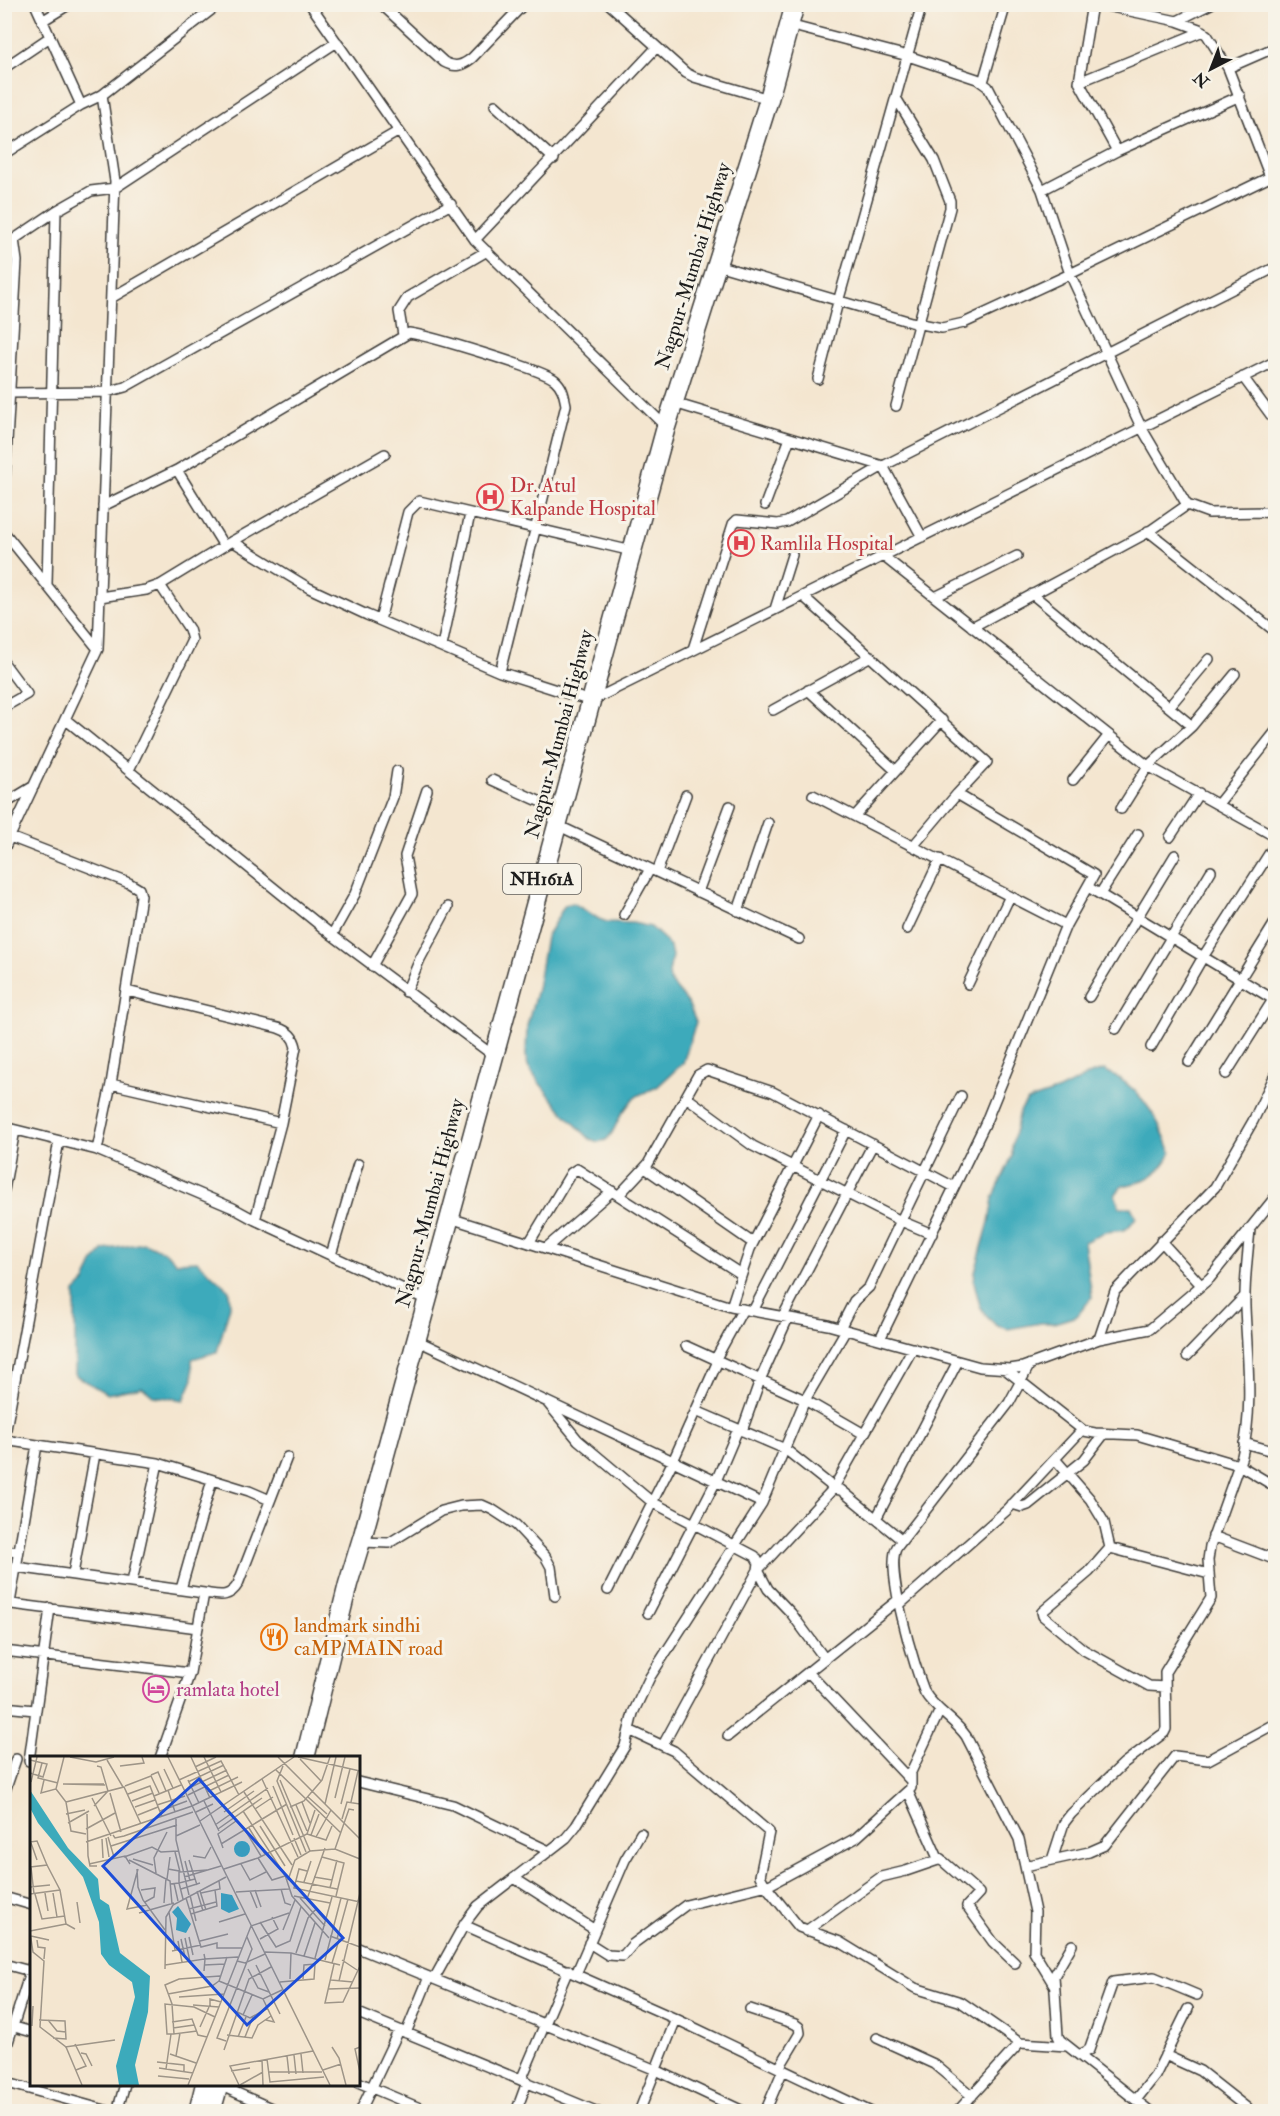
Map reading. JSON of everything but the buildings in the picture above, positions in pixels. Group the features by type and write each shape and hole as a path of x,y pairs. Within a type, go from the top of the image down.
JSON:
{"highway":[{"name":"Nagpur-Mumbai Highway","path":"305,1756 348,1584 666,427 769,99 795,4"},
{"path":"198,2112 213,2086"},
{"path":"211,2112 214,2086"}],"street":[{"path":"35,4 81,105"},
{"path":"42,21 70,4"},
{"path":"4,154 81,105 102,95 219,4"},
{"path":"310,4 475,240 666,427"},
{"path":"381,4 451,66 466,63 472,58 524,4"},
{"path":"609,4 656,48 694,77 769,99"},
{"path":"818,379 922,4"},
{"path":"983,82 1006,4"},
{"path":"1092,4 1079,82 1118,151"},
{"path":"717,265 838,302 917,323 942,328 958,326 1273,176 1228,68 1203,31 1177,21 1097,4"},
{"path":"1177,21 1211,4"},
{"path":"789,25 908,56 983,82 990,91 1042,190 1070,274 1141,427 1187,505 1209,513 1267,512 1275,514"},
{"path":"1079,82 1203,31"},
{"path":"4,68 50,37"},
{"path":"4,246 91,191 115,188 337,42"},
{"path":"1228,68 1275,47"},
{"path":"475,240 554,159 656,48"},
{"path":"4,849 98,649 115,188 102,95"},
{"path":"1042,190 1118,151 1240,96"},
{"path":"896,98 930,153 950,201 896,406"},
{"path":"495,105 554,159"},
{"path":"111,298 399,131"},
{"path":"10,393 107,392 125,387 451,204"},
{"path":"47,584 56,211"},
{"path":"4,496 17,261 14,239"},
{"path":"403,335 399,311 408,297 487,251"},
{"path":"693,649 734,522 740,519 784,524 883,466 1105,351 1275,267"},
{"path":"103,506 177,470 403,335 414,334 498,358 553,378 563,388 566,405 500,672"},
{"path":"177,470 228,544 309,588 500,672 591,701 1275,361"},
{"path":"1244,377 1275,422"},
{"path":"674,403 883,466 922,537"},
{"path":"765,506 790,438"},
{"path":"100,597 146,590 160,585 385,454"},
{"path":"380,620 405,520 411,507 419,501 632,551"},
{"path":"972,627 1149,531 1187,505"},
{"path":"442,646 470,513"},
{"path":"1149,531 1275,632"},
{"path":"4,532 98,649"},
{"path":"775,609 792,555"},
{"path":"883,556 1148,766 1273,832"},
{"path":"935,597 1017,556"},
{"path":"129,770 192,640 189,629 160,585"},
{"path":"1032,594 1192,726"},
{"path":"803,596 987,762 914,845"},
{"path":"773,710 871,656"},
{"path":"1169,708 1209,659"},
{"path":"4,663 27,694 4,707"},
{"path":"1121,809 1148,766 1192,726 1235,674"},
{"path":"808,690 896,771"},
{"path":"65,719 332,935 494,1056"},
{"path":"855,816 942,720"},
{"path":"1218,804 1275,731"},
{"path":"1073,780 1109,735"},
{"path":"332,935 356,894 393,797 397,771"},
{"path":"492,780 654,870 799,939"},
{"path":"4,804 34,786"},
{"path":"372,966 412,894 405,852 428,790"},
{"path":"1170,837 1199,793"},
{"path":"880,1339 985,1124 1066,925 1094,875 957,794"},
{"path":"624,915 654,870 686,795"},
{"path":"813,795 1066,925"},
{"path":"698,892 730,806"},
{"path":"738,910 768,823"},
{"path":"1100,894 1138,834"},
{"path":"10,837 129,883 139,889 141,896 127,991 98,1150"},
{"path":"1151,1047 1203,957 1275,843"},
{"path":"1089,997 1175,855"},
{"path":"907,929 940,859"},
{"path":"1116,1029 1211,871"},
{"path":"1088,887 1274,998 1227,1074"},
{"path":"968,984 1010,896"},
{"path":"406,992 420,959 448,907"},
{"path":"1188,1062 1275,921"},
{"path":"127,991 278,1028 291,1035 296,1047 281,1123 255,1220"},
{"path":"546,1248 645,1168 700,1072 706,1070 767,1089 954,1187"},
{"path":"1099,1339 1115,1292 1161,1241 1215,1187 1271,1097 1275,1073"},
{"path":"111,1084 281,1123"},
{"path":"360,2112 402,2031 464,1925 478,1906 571,1833 625,1746 634,1709 650,1677 762,1503 805,1400 843,1329 854,1301 870,1287 961,1096"},
{"path":"686,1097 753,1146 901,1221 932,1234"},
{"path":"731,1307 753,1243 819,1115"},
{"path":"4,1127 98,1150 233,1208 427,1300"},
{"path":"4,1190 15,1130"},
{"path":"608,1590 673,1461 717,1360 748,1310 846,1130"},
{"path":"59,1141 4,1440 158,1463 270,1500"},
{"path":"648,1613 740,1430 785,1317 873,1144"},
{"path":"331,1256 358,1164"},
{"path":"645,1168 753,1243"},
{"path":"529,1243 573,1171 580,1170 741,1274"},
{"path":"450,1218 731,1307 843,1329 980,1367 1005,1369 1030,1364 1099,1339 1150,1329 1210,1278 1275,1196"},
{"path":"1052,1860 1064,1823 1071,1814 1124,1763 1164,1733 1167,1725 1166,1670 1211,1598 1208,1560 1213,1536 1239,1465 1244,1443 1250,1386 1245,1296 1250,1228"},
{"path":"1161,1241 1201,1285"},
{"path":"1187,1356 1245,1296"},
{"path":"416,1340 762,1503"},
{"path":"686,1346 805,1400 864,1434"},
{"path":"663,1745 758,1570 833,1489 914,1348"},
{"path":"876,1519 958,1361"},
{"path":"1030,1364 1008,1403 902,1540 895,1551 893,1561 899,1603 922,1687 928,1698 966,1736 1018,1834 1035,1912 1034,1953 1054,1985"},
{"path":"1005,1369 1082,1430 1089,1433 1137,1436 1239,1465 1275,1487"},
{"path":"546,1401 578,1440 652,1502 695,1523 758,1559 758,1570 768,1589 791,1613 825,1659"},
{"path":"696,1411 784,1449 833,1489 841,1490 902,1540"},
{"path":"728,1736 899,1603 1012,1504 1082,1430"},
{"path":"1012,1504 1022,1507 1028,1505 1086,1458 1104,1434"},
{"path":"1244,1443 1275,1452"},
{"path":"37,1445 8,1603 198,1628"},
{"path":"73,1574 95,1454"},
{"path":"16,1567 225,1595 234,1590 286,1457"},
{"path":"1055,1459 1090,1499 1104,1522 1110,1548"},
{"path":"132,1582 158,1463"},
{"path":"181,1589 212,1479"},
{"path":"361,1542 389,1544 441,1511 461,1506 482,1505 493,1509 516,1525 545,1556 551,1567 555,1596"},
{"path":"1213,1536 1275,1560"},
{"path":"1110,1548 1209,1574"},
{"path":"1110,1548 1092,1569 1043,1609 1043,1616 1084,1650 1149,1686 1165,1687"},
{"path":"4,1550 18,1552"},
{"path":"161,1756 190,1673 204,1593"},
{"path":"30,1756 50,1608"},
{"path":"4,1651 190,1673"},
{"path":"808,1672 911,1781"},
{"path":"4,1707 35,1710"},
{"path":"589,1943 608,1955 623,1956 633,1944 686,1905 776,1882 856,1838 908,1791 911,1772 940,1710"},
{"path":"1025,1866 1089,1852 1105,1845 1175,1756 1208,1760 1275,1723"},
{"path":"629,1730 674,1751 769,1833 760,1876 795,1924 807,1931 844,1944 915,1988 961,2002 1020,2043 1067,2046"},
{"path":"4,1758 30,1761"},
{"path":"4,1794 16,1759"},
{"path":"360,1782 453,1805 549,1851"},
{"path":"908,1791 933,1850 979,1893 967,1906 993,1942 1015,1963"},
{"path":"516,2112 524,2081 544,2025 589,1943 627,1855 641,1833"},
{"path":"807,1931 881,1877 940,1859"},
{"path":"514,1878 595,1930"},
{"path":"4,1897 30,1904"},
{"path":"464,1925 676,2019 871,2112"},
{"path":"1072,1945 1056,1970 1054,1985 1057,2032 1060,2040 1151,2112"},
{"path":"360,1949 656,2070 745,2112"},
{"path":"4,1964 30,1973 9,2025 4,2055"},
{"path":"1079,2055 1089,2050 1113,1982 1154,1977 1197,1995"},
{"path":"750,2009 795,2024 799,2027 800,2033 781,2069 765,2112"},
{"path":"1132,2112 1152,2081 1188,2009"},
{"path":"360,2014 598,2112"},
{"path":"639,2112 676,2019"},
{"path":"9,2025 30,2031"},
{"path":"877,2037 934,2064 972,2096"},
{"path":"957,2112 1020,2043"},
{"path":"1165,2055 1200,2071 1247,2108"},
{"path":"4,2082 112,2112"},
{"path":"360,2083 429,2112"},
{"path":"117,2112 125,2086"},
{"path":"216,2086 280,2112"}],"green space":[{"path":"14,249 5,422 5,256"}],"water":[{"path":"573,903 607,922 633,923 651,927 665,940 672,956 670,981 688,1003 696,1022 683,1063 657,1087 632,1100 612,1133 606,1140 598,1142 590,1139 563,1112 537,1080 528,1066 526,1056 527,1026 537,989 546,937 565,905"},
{"path":"1104,1070 1128,1084 1146,1104 1154,1115 1171,1153 1157,1172 1138,1182 1122,1186 1115,1195 1120,1207 1131,1207 1136,1217 1130,1226 1124,1230 1101,1234 1084,1242 1092,1297 1077,1316 1054,1323 1008,1329 997,1326 986,1316 980,1306 974,1282 975,1272 993,1198 1012,1156 1012,1145 1020,1111 1027,1101"},
{"path":"144,1243 165,1252 176,1262 197,1261 229,1290 230,1306 217,1352 192,1359 193,1379 184,1400 153,1396 142,1387 107,1394 75,1375 75,1292 85,1282 94,1261 104,1250"}],"place":[{"name":"Dr. Atul Kalpande Hospital","path":"490,497"},
{"name":"Ramlila Hospital","path":"741,543"},
{"name":"landmark sindhi caMP MAIN road","path":"274,1637"},
{"name":"ramlata hotel","path":"156,1689"}]}
